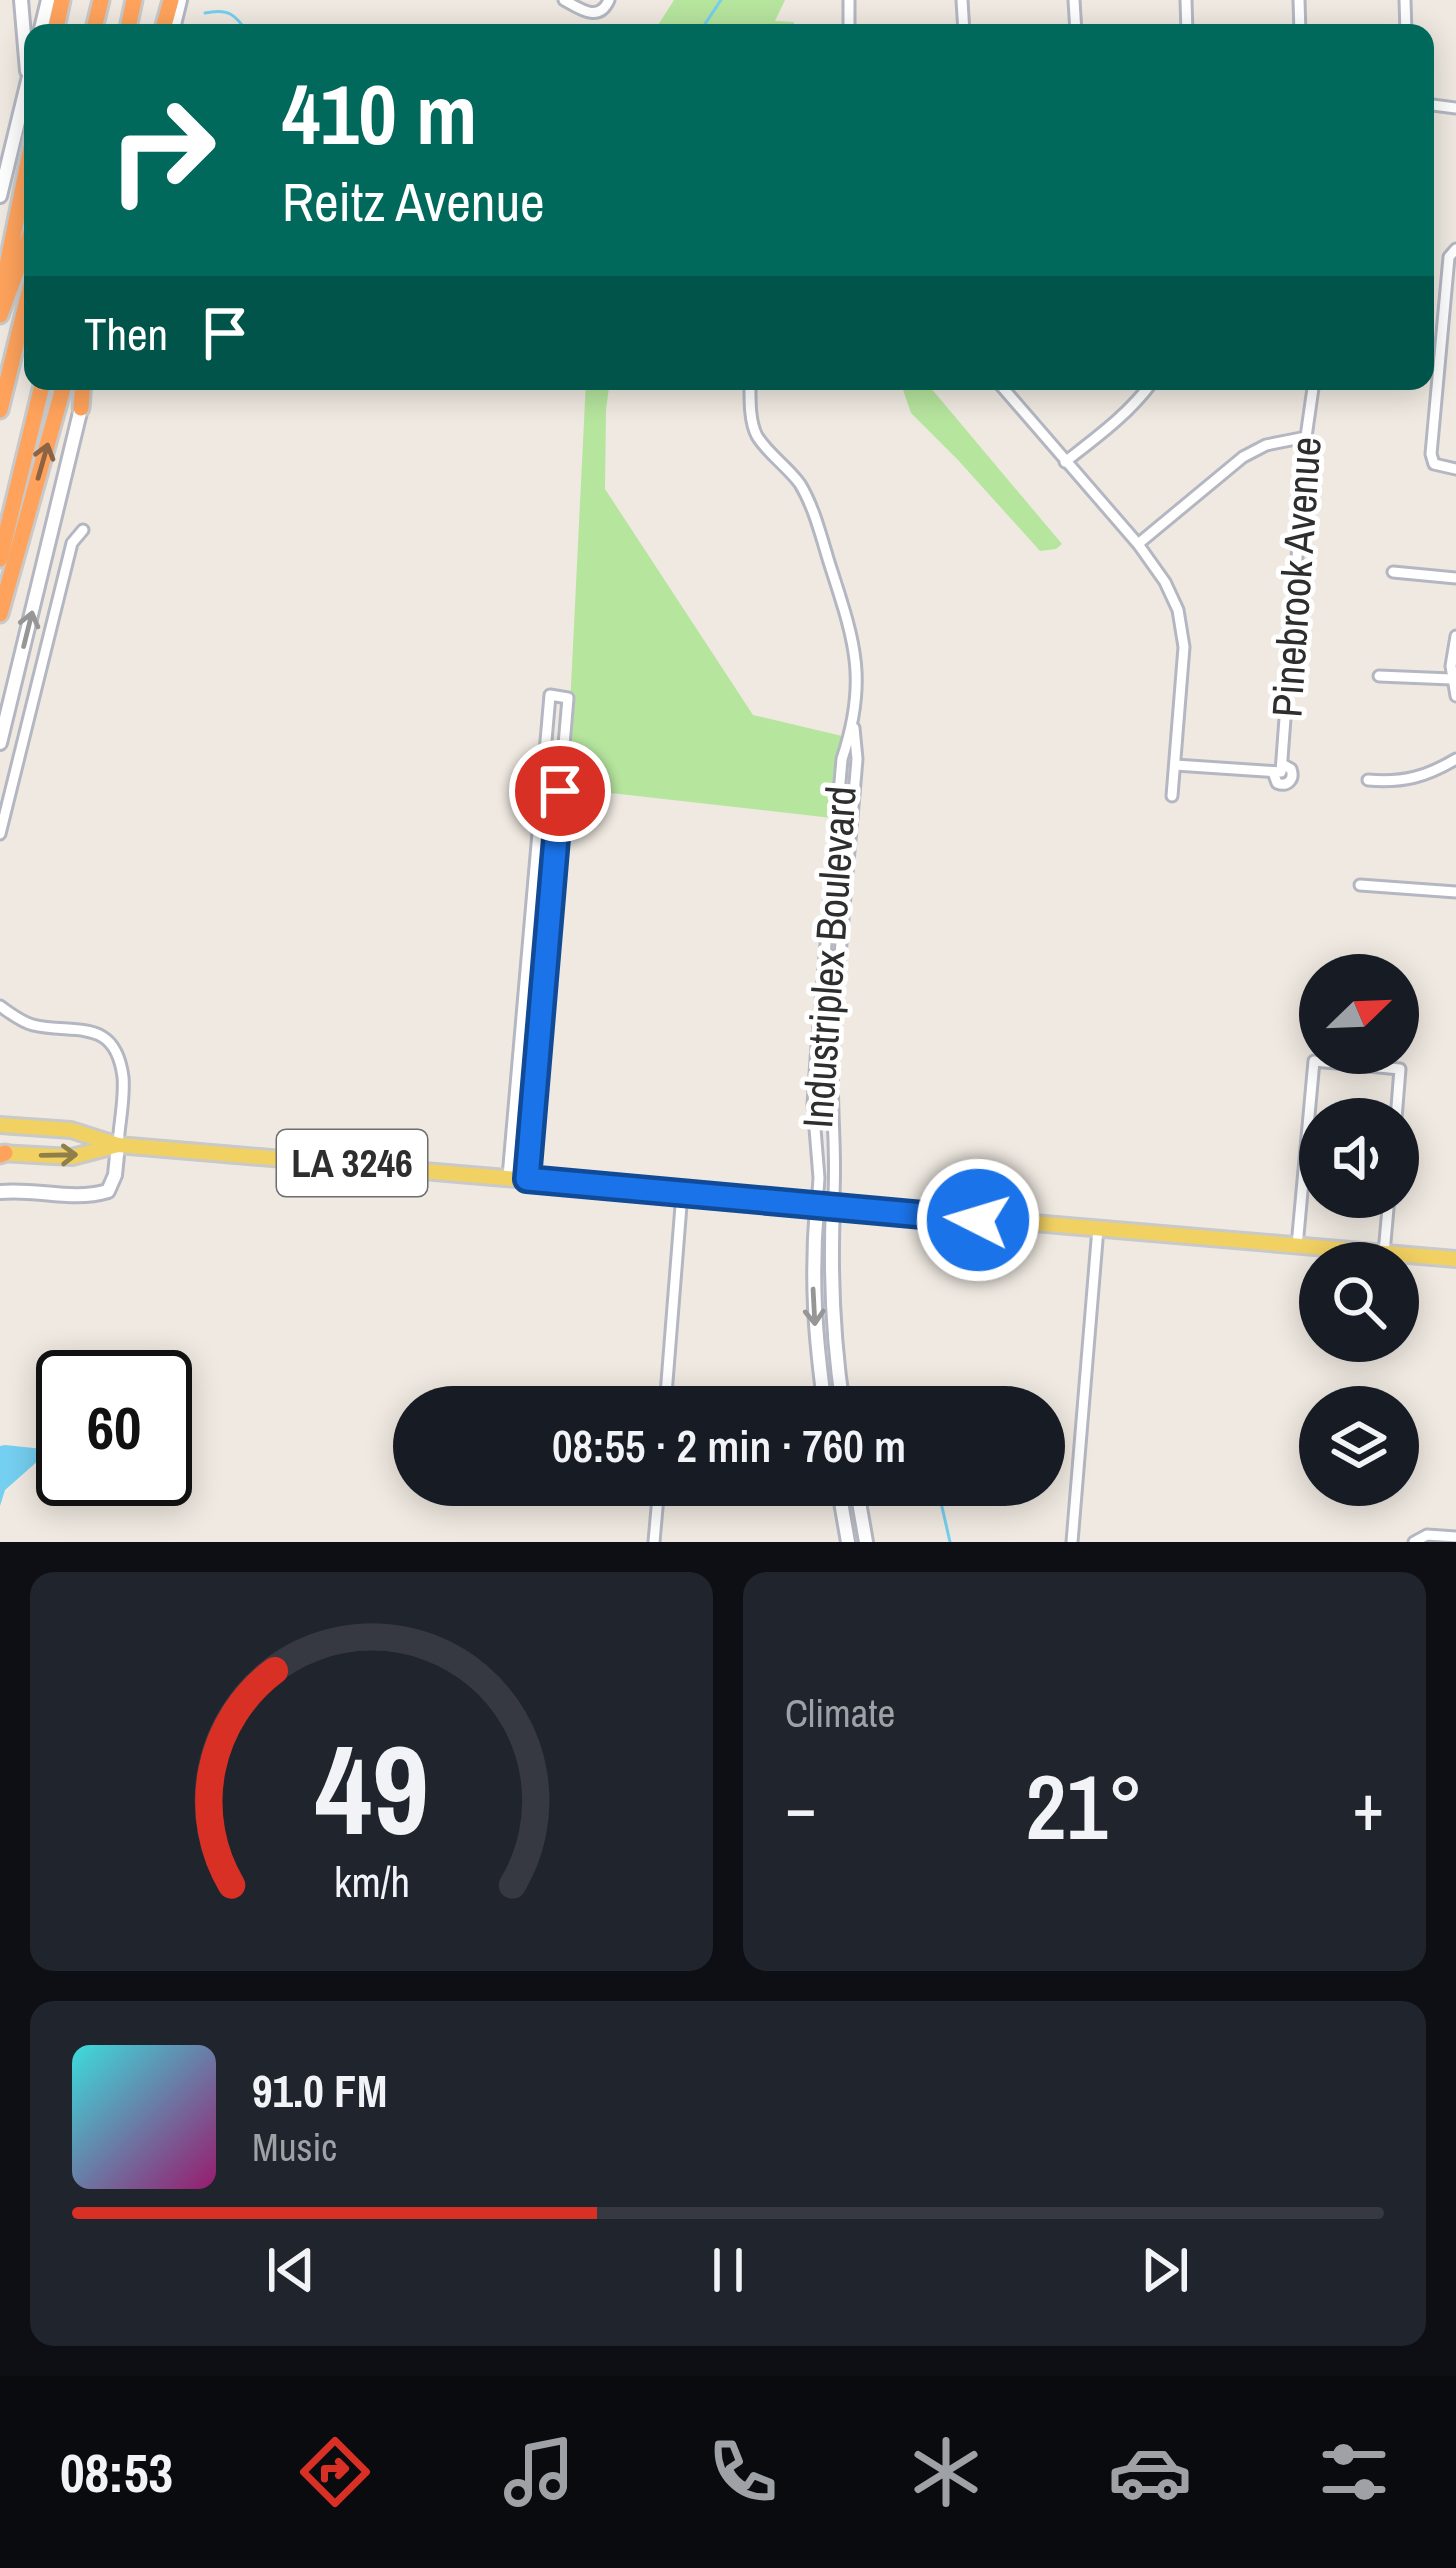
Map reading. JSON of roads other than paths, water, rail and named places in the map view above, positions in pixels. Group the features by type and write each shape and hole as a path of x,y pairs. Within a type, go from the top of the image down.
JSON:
{"highway":[{"path":"0,300 24,182"},
{"path":"0,315 24,251"},
{"path":"0,410 24,313"},
{"path":"0,559 41,390"},
{"path":"0,614 62,390"},
{"path":"81,408 84,390"}],"main road":[{"name":"LA 3246","path":"0,1121 70,1130 118,1145 1297,1246"},
{"name":"LA 3246","path":"2,1154 72,1157 118,1145"},
{"name":"LA 3246","path":"1419,1256 1456,1259"}],"street":[{"path":"21,0 24,42"},
{"path":"564,0 587,13 597,13 609,0"},
{"path":"0,196 24,96"},
{"path":"1454,250 1432,454 1434,464 1456,469"},
{"path":"1441,355 1456,356"},
{"name":"Industriplex Boulevard","path":"751,390 757,436 806,496 857,666 857,759 832,1060 836,1178 812,1268 822,1386"},
{"path":"1005,390 1138,544 1178,610 1184,647 1172,796"},
{"path":"1065,462 1146,390"},
{"name":"Pinebrook Avenue","path":"1175,765 1278,770 1313,390"},
{"path":"0,742 81,408"},
{"path":"1138,544 1243,457 1266,445 1306,437"},
{"path":"0,834 72,543 82,530"},
{"path":"1394,572 1456,578"},
{"path":"1456,636 1451,680 1456,696"},
{"path":"1379,676 1451,680"},
{"path":"508,1177 550,695 568,698 527,1179"},
{"name":"Industriplex Boulevard","path":"840,1386 813,1105 842,759 854,724"},
{"path":"1368,780 1411,780 1456,759"},
{"path":"1360,886 1456,892"},
{"path":"0,1006 32,1025 91,1030 108,1041 123,1078 115,1174 108,1191 69,1197 0,1192"},
{"path":"1311,1098 1314,1061 1400,1069 1398,1098"},
{"path":"667,1386 682,1193"},
{"path":"1297,1246 1300,1218"},
{"path":"1072,1542 1099,1228"},
{"path":"654,1542 657,1506"},
{"path":"842,1506 848,1542"},
{"path":"860,1506 866,1542"},
{"path":"1414,1541 1426,1535 1456,1538"}],"water":[{"path":"0,1446 36,1448 36,1463 5,1490 0,1506"}],"waterway":[{"path":"705,24 721,0"},
{"path":"205,13 230,14 241,24"},
{"path":"942,1506 950,1542"}]}
